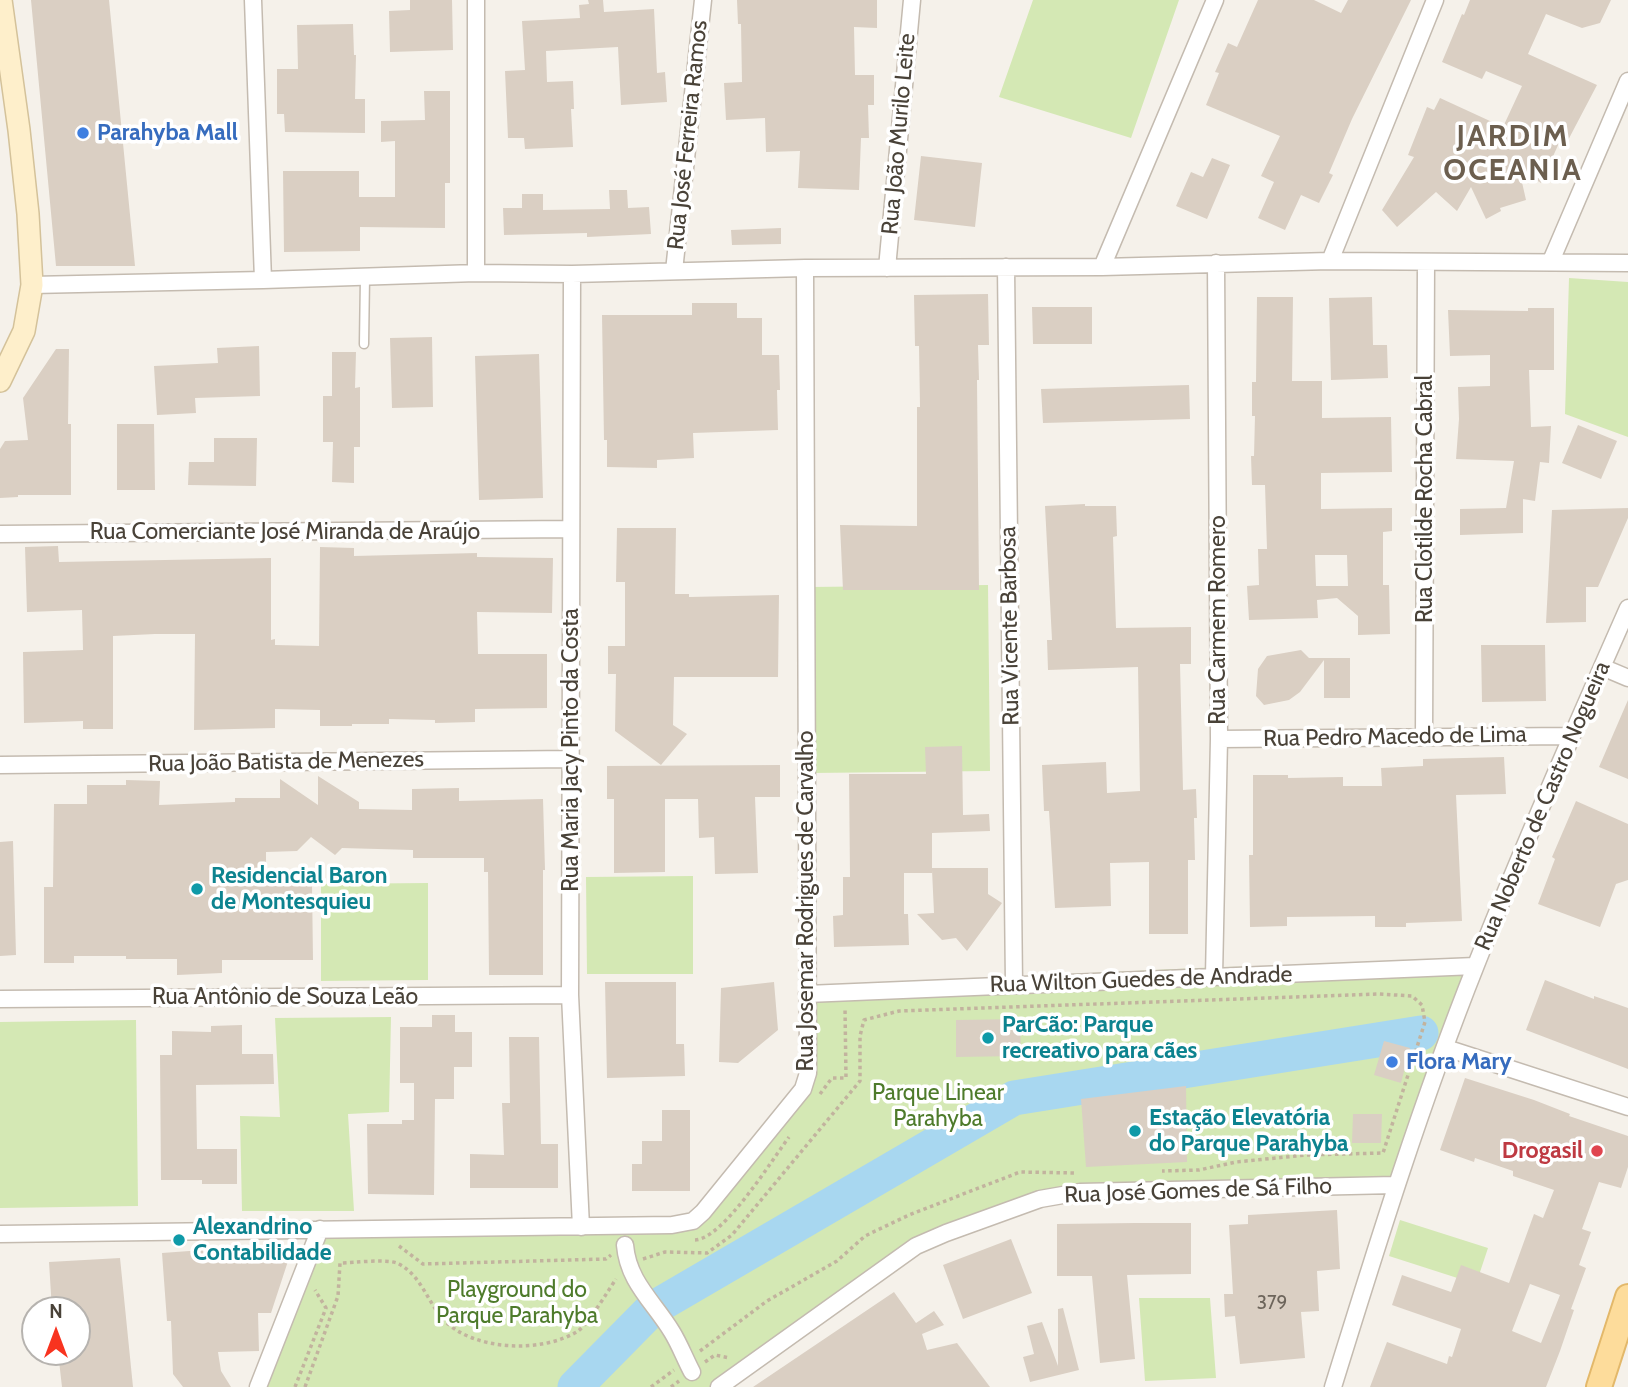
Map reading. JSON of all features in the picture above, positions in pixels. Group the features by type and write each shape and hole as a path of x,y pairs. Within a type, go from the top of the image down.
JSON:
{"main road":[{"path":"0,381 24,331 32,285 28,214 1,0"},
{"path":"1599,1387 1628,1297"}],"street":[{"path":"253,0 263,281"},
{"path":"476,0 476,273"},
{"name":"Rua José Ferreira Ramos","path":"674,271 703,0"},
{"name":"Rua João Murilo Leite","path":"887,268 912,0"},
{"path":"1102,267 1215,0"},
{"path":"1330,261 1435,0"},
{"path":"1551,261 1628,81"},
{"path":"32,285 263,281 476,273 572,274 805,268 1102,267 1330,261 1628,263"},
{"name":"Rua Clotilde Rocha Cabral","path":"1424,737 1426,262"},
{"name":"Rua Carmem Romero","path":"1214,976 1219,739 1216,263"},
{"name":"Rua Vicente Barbosa","path":"1006,267 1014,985"},
{"name":"Rua Josemar Rodrigues de Carvalho","path":"0,1234 680,1224 693,1221 704,1212 803,1089 808,1073 805,268"},
{"name":"Rua Maria Jacy Pinto da Costa","path":"572,274 570,995 581,1227"},
{"name":"Rua Comerciante José Miranda de Araújo","path":"0,534 570,529"},
{"name":"Rua Noberto de Castro Nogueira","path":"1333,1387 1395,1185 1475,966 1571,736 1628,608"},
{"path":"1602,667 1628,678"},
{"name":"Rua Pedro Macedo de Lima","path":"1219,739 1571,736"},
{"name":"Rua João Batista de Menezes","path":"0,765 571,760"},
{"name":"Rua Wilton Guedes de Andrade","path":"807,993 1475,966"},
{"name":"Rua Antônio de Souza Leão","path":"0,999 570,995"},
{"path":"1446,1048 1628,1107"},
{"name":"Rua José Gomes de Sá Filho","path":"719,1387 916,1246 1040,1199 1080,1192 1395,1185"},
{"path":"258,1387 320,1229"},
{"path":"625,1245 627,1264 672,1332 689,1367"}],"lane":[{"path":"364,344 365,277"}],"path":[{"path":"305,1387 338,1297 340,1263 397,1262 416,1278 443,1320 471,1338 506,1347 550,1344 580,1330 627,1264 665,1252 707,1253 732,1235 860,1081 860,1036 864,1020 899,1011 1379,994 1412,996 1422,1005 1424,1022 1383,1153 1306,1155 1236,1162 1199,1170 1160,1171"},
{"path":"816,1100 832,1078 846,1078 846,1001"},
{"path":"689,1240 703,1240 727,1221 792,1133"},
{"path":"671,1387 689,1367 767,1301 837,1261 865,1236 972,1189 1020,1172 1081,1173"},
{"path":"398,1245 423,1264 606,1259 625,1245"},
{"path":"295,1387 327,1308 314,1289"},
{"path":"651,1387 715,1355 736,1359"}],"green space":[{"path":"1033,0 1179,0 1131,138 999,97"},
{"path":"1569,278 1628,282 1628,437 1565,414"},
{"path":"988,585 990,771 812,773 810,587"},
{"path":"693,876 693,974 587,974 586,877"},
{"path":"428,883 428,980 321,981 321,884"},
{"name":"Parque Linear Parahyba","path":"1478,964 1397,1188 1052,1201 922,1246 719,1387 261,1387 324,1228 702,1224 813,1080 813,986 1219,967"},
{"path":"391,1017 389,1112 348,1114 354,1211 242,1211 240,1116 280,1117 275,1018"},
{"path":"136,1020 138,1206 0,1208 0,1022"},
{"path":"1400,1220 1488,1248 1476,1284 1389,1256"},
{"path":"1139,1298 1210,1298 1216,1378 1145,1381"}],"building":[{"name":"Parahyba Mall","path":"31,0 109,0 135,266 56,266"},
{"path":"410,0 452,0 453,50 390,52 389,11 410,10"},
{"path":"588,0 603,0 604,12 654,9 657,73 665,72 667,102 621,105 618,47 546,51 547,82 573,81 573,147 525,149 524,138 508,138 505,71 525,70 522,21 580,18 579,5 589,4"},
{"path":"737,0 877,0 877,28 854,27 855,75 874,75 874,105 868,105 869,138 861,138 859,190 798,188 800,151 766,152 765,118 726,120 724,83 742,82 741,24 738,24"},
{"path":"1258,0 1314,0 1341,13 1348,0 1411,0 1352,119 1329,173 1333,175 1319,203 1301,195 1285,230 1258,218 1274,182 1261,176 1280,136 1206,105 1219,73 1215,72 1228,43 1237,47"},
{"path":"1470,0 1611,0 1600,23 1582,28 1546,14 1528,54 1597,85 1565,146 1559,143 1541,183 1519,169 1526,200 1500,208 1501,211 1486,219 1471,187 1457,211 1436,192 1397,227 1382,210 1414,157 1408,155 1427,107 1434,110 1440,98 1503,127 1522,86 1486,71 1482,79 1442,62"},
{"path":"353,24 356,55 355,99 365,99 365,133 285,132 284,114 277,114 277,69 298,69 297,25"},
{"path":"424,91 450,91 450,183 445,183 445,228 360,227 360,251 284,252 283,171 359,171 359,197 395,197 395,141 381,142 381,121 425,120"},
{"path":"921,156 982,163 975,227 914,220"},
{"path":"1212,158 1230,165 1207,219 1176,206 1191,172 1203,177"},
{"path":"609,190 627,190 628,208 649,207 651,234 587,237 587,233 504,235 503,208 522,208 522,194 543,194 543,210 610,209"},
{"path":"781,228 781,244 732,245 731,230"},
{"path":"988,294 989,345 978,345 979,590 843,590 840,525 917,526 917,407 920,407 919,346 915,346 914,295"},
{"path":"1257,297 1293,297 1292,381 1322,381 1322,418 1391,417 1392,472 1321,473 1321,509 1392,508 1392,531 1383,532 1383,585 1389,585 1390,634 1358,635 1358,616 1337,598 1317,600 1318,618 1249,620 1247,586 1259,585 1258,549 1267,549 1265,485 1252,485 1251,456 1254,456 1255,416 1252,416 1252,382 1256,382","holes":["1315,555 1347,555 1348,586 1316,586"]},
{"path":"1372,297 1373,345 1387,345 1388,378 1331,380 1329,298"},
{"path":"692,303 737,303 737,318 762,318 762,355 779,355 778,430 693,433 694,458 657,460 657,468 607,467 607,440 604,440 602,315 692,315"},
{"path":"1032,307 1092,307 1092,344 1033,344"},
{"path":"1528,308 1554,308 1554,370 1529,370 1531,427 1551,426 1549,463 1540,462 1535,501 1523,499 1523,533 1460,535 1460,509 1506,508 1514,461 1456,459 1458,387 1490,386 1490,355 1450,356 1448,310 1528,311"},
{"path":"432,337 433,407 392,408 390,338"},
{"path":"259,346 260,396 195,398 196,413 157,415 154,366 218,363 217,348"},
{"path":"56,349 69,349 71,495 18,495 0,498 0,449 5,441 28,440 23,398"},
{"path":"332,352 356,352 355,388 360,387 360,447 354,447 354,483 332,482 333,442 323,442 323,396 332,396"},
{"path":"539,354 543,498 479,500 475,356"},
{"path":"1189,385 1190,419 1043,423 1041,389"},
{"path":"117,424 154,424 155,490 117,490"},
{"path":"1578,425 1617,441 1601,479 1562,463"},
{"path":"214,438 257,438 256,486 188,485 189,462 214,462"},
{"path":"1045,506 1116,506 1117,536 1113,537 1116,628 1191,627 1191,664 1180,664 1183,790 1196,789 1197,818 1194,818 1195,860 1188,860 1188,934 1149,934 1149,862 1110,863 1111,906 1055,908 1049,811 1044,811 1042,765 1106,762 1107,793 1140,791 1138,667 1048,670 1047,640 1052,640"},
{"path":"1628,508 1628,518 1598,587 1586,587 1586,622 1546,623 1552,510"},
{"path":"617,528 676,528 675,594 689,594 689,597 779,595 778,677 674,677 673,725 687,734 661,765 615,731 616,674 608,674 608,646 625,646 625,582 616,582"},
{"path":"58,546 59,562 271,558 271,640 275,639 275,645 319,646 320,547 354,548 354,556 477,553 477,557 553,558 552,613 477,612 478,654 547,654 547,708 475,709 475,722 435,723 435,720 389,719 389,724 352,726 320,726 320,710 275,709 275,728 194,730 195,634 155,634 113,636 113,729 83,729 83,721 24,723 23,652 83,650 82,610 27,612 25,547"},
{"path":"1481,645 1545,645 1546,701 1482,702"},
{"path":"1301,650 1309,658 1350,658 1350,698 1324,698 1324,660 1300,692 1289,700 1264,705 1256,696 1258,669 1267,656"},
{"path":"1628,700 1628,779 1599,767"},
{"path":"962,746 963,815 989,814 990,831 932,833 932,868 988,868 988,894 1002,903 967,951 956,938 942,940 917,914 934,913 932,870 932,873 904,873 904,914 908,914 909,945 834,947 833,916 843,915 843,877 850,877 849,774 926,774 925,747"},
{"path":"1504,757 1506,794 1456,795 1462,921 1406,923 1406,927 1375,927 1375,916 1287,917 1287,926 1250,927 1249,855 1253,855 1253,775 1288,775 1288,778 1343,777 1343,786 1382,786 1381,768 1423,766 1423,759"},
{"path":"780,765 780,797 755,797 758,873 715,874 714,837 699,838 698,799 665,799 665,872 614,873 614,799 607,799 607,766"},
{"path":"318,776 359,802 359,809 412,810 412,789 459,788 459,801 543,799 543,975 489,975 488,872 484,872 484,858 413,858 413,850 342,848 335,855 311,837 297,851 266,852 266,884 312,884 313,960 222,960 222,973 177,975 177,959 74,956 74,963 44,963 44,887 53,887 54,804 87,804 87,785 126,785 126,780 160,781 159,805 235,802 235,798 280,798 280,779 318,805"},
{"path":"1576,801 1628,824 1628,880 1616,884 1600,927 1538,904 1555,859 1552,857"},
{"path":"13,841 16,955 0,956 0,842"},
{"path":"1545,980 1594,999 1594,996 1628,1008 1628,1069 1526,1030"},
{"path":"605,982 676,982 676,1044 684,1044 685,1076 607,1078"},
{"path":"774,982 778,1030 738,1063 719,1062 721,988"},
{"path":"432,1015 455,1015 455,1032 472,1032 472,1067 454,1067 454,1099 435,1099 434,1195 368,1194 367,1124 402,1124 402,1120 414,1120 414,1083 400,1083 400,1027 432,1027"},
{"name":"ParCão: Parque recreativo para cães","path":"1020,1019 1021,1056 956,1057 956,1020"},
{"path":"242,1025 242,1054 273,1054 274,1084 196,1085 197,1149 237,1149 237,1184 202,1184 202,1180 161,1180 160,1055 172,1055 172,1031 211,1032 211,1026"},
{"path":"509,1037 539,1037 541,1144 558,1144 558,1188 470,1188 470,1154 504,1155 502,1103 510,1103"},
{"name":"Flora Mary","path":"1384,1041 1410,1048 1401,1083 1374,1075"},
{"path":"1465,1078 1534,1100 1570,1114 1569,1116 1628,1136 1628,1167 1621,1188 1599,1182 1582,1229 1591,1232 1579,1265 1586,1268 1546,1387 1370,1387 1387,1342 1447,1364 1461,1329 1392,1305 1402,1275 1451,1292 1461,1265 1509,1283 1534,1214 1543,1218 1554,1190 1513,1176 1513,1171 1475,1158 1474,1162 1440,1150","holes":["1530,1284 1560,1295 1541,1343 1512,1331"]},
{"name":"Estação Elevatória do Parque Parahyba","path":"1186,1086 1187,1162 1086,1167 1081,1099"},
{"path":"662,1110 690,1110 690,1191 632,1191 632,1164 642,1164 642,1141 662,1141"},
{"path":"1353,1114 1382,1114 1381,1143 1352,1143"},
{"path":"1337,1210 1340,1269 1317,1271 1319,1311 1301,1312 1305,1358 1240,1364 1235,1316 1225,1317 1224,1294 1233,1294 1229,1225 1248,1224 1248,1215"},
{"path":"1191,1223 1191,1274 1127,1275 1135,1359 1100,1363 1092,1276 1057,1276 1057,1224"},
{"path":"1011,1239 1032,1293 963,1319 943,1265"},
{"path":"203,1250 203,1257 256,1250 290,1255 271,1313 258,1313 259,1351 218,1352 221,1371 231,1387 183,1387 173,1374 171,1321 167,1321 162,1253"},
{"path":"120,1258 133,1387 62,1387 60,1366 91,1366 91,1296 51,1296 49,1262"},
{"path":"894,1292 916,1323 934,1311 944,1325 922,1334 927,1350 957,1343 990,1387 753,1387"},
{"path":"1063,1308 1079,1370 1030,1382 1023,1357 1034,1354 1027,1326 1042,1322 1058,1366 1058,1309"}],"waterway":[{"path":"575,1387 652,1309 1014,1098 1421,1033"}],"place":[{"name":"Parahyba Mall","path":"83,133"},
{"name":"Residencial Baron de Montesquieu","path":"197,889"},
{"name":"ParCão: Parque recreativo para cães","path":"988,1038"},
{"name":"Flora Mary","path":"1392,1062"},
{"name":"Estação Elevatória do Parque Parahyba","path":"1135,1131"},
{"name":"Drogasil","path":"1597,1151"},
{"name":"Alexandrino Contabilidade","path":"179,1240"}],"district":[{"name":"JARDIM OCEANIA","path":"1513,154"}],"park label":[{"name":"Playground do Parque Parahyba","path":"517,1303"}]}
